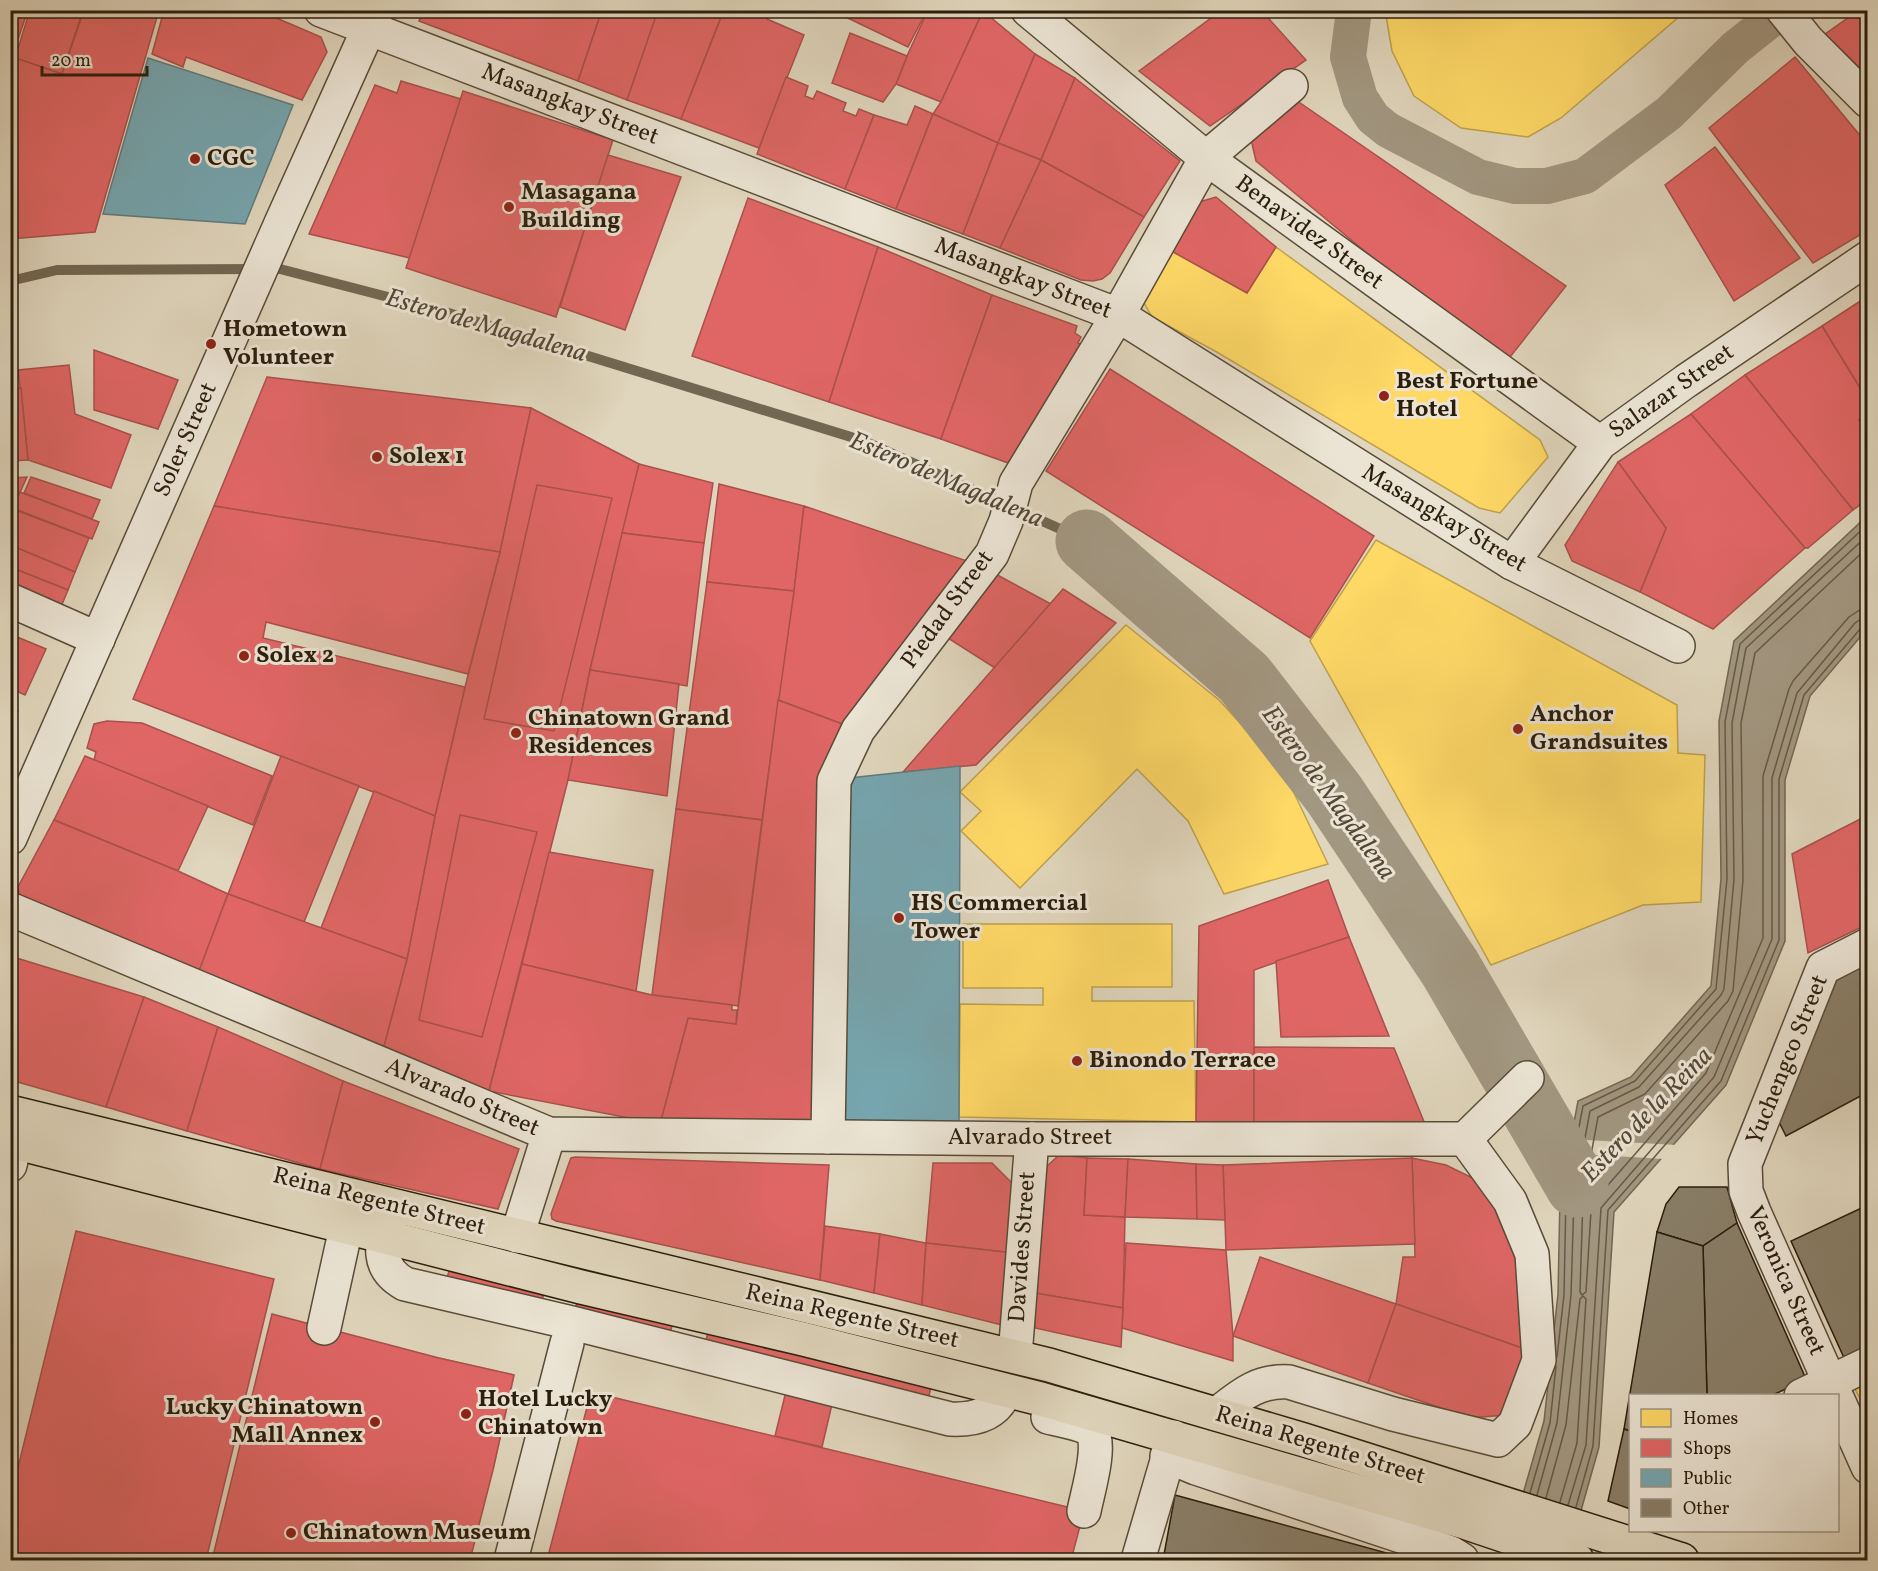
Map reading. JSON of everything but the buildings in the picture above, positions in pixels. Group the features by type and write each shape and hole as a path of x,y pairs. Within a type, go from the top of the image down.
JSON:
{"main road":[{"name":"Reina Regente Street","path":"12,1140 384,1238 803,1339 1003,1393 1170,1446 1472,1509"},
{"name":"Reina Regente Street","path":"12,1140 392,1206 1015,1356 1217,1414 1576,1549 1682,1560"}],"street":[{"name":"Masangkay Street","path":"321,10 373,19 1118,315 1512,563 1678,646"},
{"name":"Benavidez Street","path":"1028,10 1206,158 1600,443"},
{"path":"1783,10 1808,42 1868,101"},
{"name":"Soler Street","path":"10,838 373,19"},
{"name":"Piedad Street","path":"828,1137 834,781 858,730 992,554 1006,521 1016,483 1118,315 1206,158 1291,86"},
{"name":"Salazar Street","path":"1512,563 1600,443 1686,381 1868,258"},
{"path":"10,600 98,639"},
{"name":"Alvarado Street","path":"10,909 549,1134 1465,1139"},
{"name":"Yuchengco Street","path":"1745,1164 1823,968 1868,945"},
{"path":"1217,1414 1250,1389 1275,1381 1288,1382 1393,1414 1498,1440 1515,1424 1539,1360 1532,1254 1510,1201 1465,1139 1527,1078"},
{"path":"517,1236 549,1134"},
{"name":"Davides Street","path":"1015,1356 1032,1138"},
{"name":"Veronica Street","path":"1745,1164 1746,1191 1754,1212 1834,1392"},
{"path":"384,1238 392,1206"},
{"path":"324,1328 346,1228"},
{"path":"511,1560 567,1343"},
{"path":"1812,1394 1834,1392 1868,1364"},
{"path":"1003,1393 1004,1400 1013,1407 1086,1428 1092,1432 1096,1446 1084,1511"},
{"name":"Veronica Street","path":"1839,1403 1868,1467"},
{"path":"1138,1560 1170,1446 1196,1468 1440,1549 1462,1560"}],"water":[{"name":"Estero de la Reina","path":"1867,516 1867,629 1810,696 1785,780 1785,941 1726,1085 1614,1212 1599,1447 1567,1560 1504,1560 1544,1421 1558,1294 1560,1196 1578,1101 1631,1077 1711,986 1721,879 1719,721 1734,641"}],"pier":[{"path":"1568,1139 1677,1145 1664,1159 1565,1153"}],"waterway":[{"path":"1354,10 1348,57 1360,98 1373,118 1388,130 1478,177 1515,186 1547,186 1585,176 1669,113 1735,48 1783,10"},
{"name":"Estero de Magdalena","path":"10,281 57,270 280,269 442,311 864,441 1087,541"},
{"name":"Estero de Magdalena","path":"1087,541 1244,678 1334,794 1450,968 1577,1186"}],"place":[{"name":"CGC","path":"195,159"},
{"name":"Masagana Building","path":"509,207"},
{"name":"Hometown Volunteer","path":"211,344"},
{"name":"Best Fortune Hotel","path":"1384,396"},
{"name":"Solex 1","path":"377,457"},
{"name":"Solex 2","path":"244,656"},
{"name":"Anchor Grandsuites","path":"1518,729"},
{"name":"Chinatown Grand Residences","path":"516,733"},
{"name":"HS Commercial Tower","path":"899,918"},
{"name":"Binondo Terrace","path":"1077,1061"},
{"name":"Hotel Lucky Chinatown","path":"466,1414"},
{"name":"Lucky Chinatown Mall Annex","path":"375,1422"},
{"name":"Chinatown Museum","path":"291,1533"}]}
